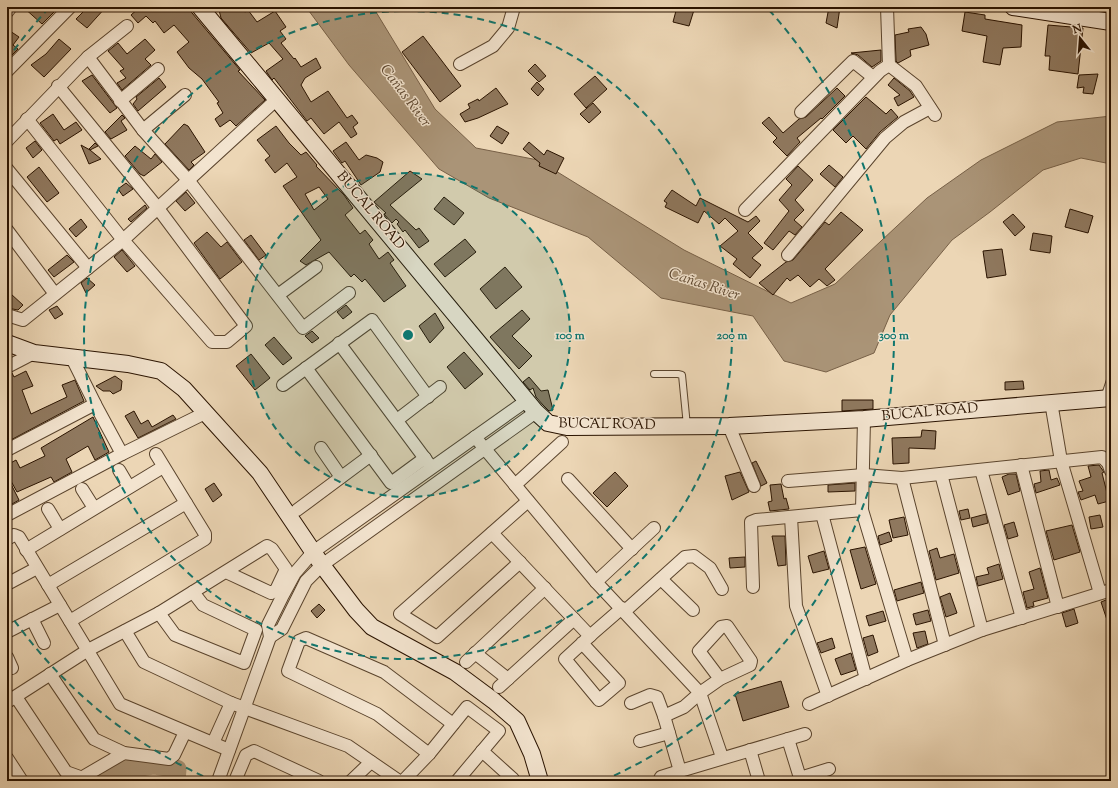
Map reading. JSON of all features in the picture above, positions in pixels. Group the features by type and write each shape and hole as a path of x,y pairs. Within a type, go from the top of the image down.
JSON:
{"street":[{"path":"7,12 12,7"},
{"path":"7,71 70,7"},
{"name":"BUCAL ROAD","path":"200,7 531,407 548,423 568,427 729,426 864,419 1108,398"},
{"path":"460,64 493,46 508,28 514,7"},
{"path":"887,7 889,65"},
{"path":"1013,7 1111,22"},
{"path":"7,141 58,86 88,57 127,26"},
{"path":"88,57 143,130 188,180 303,328 349,293"},
{"path":"801,112 853,61 873,78"},
{"path":"745,210 880,70 889,65"},
{"path":"788,255 885,138 904,122 933,111 916,86 889,65"},
{"path":"120,101 158,69"},
{"path":"27,119 123,240 212,342 226,342 246,326 157,207 58,86"},
{"path":"143,130 185,95"},
{"path":"7,315 23,320 123,240 157,207 277,99"},
{"path":"7,168 88,268"},
{"path":"7,230 55,294"},
{"path":"278,295 316,267"},
{"path":"283,385 372,320 428,397"},
{"path":"339,343 441,480"},
{"path":"7,344 34,353 128,364 161,371 184,389 260,473 322,565 356,610 372,627 455,672 494,701 516,721 532,754 540,781"},
{"path":"7,367 34,353"},
{"path":"72,358 122,454"},
{"path":"306,368 391,482 531,407"},
{"path":"396,420 440,387"},
{"path":"809,704 907,660 982,630 1106,592 1061,461 1051,402"},
{"path":"7,450 95,404"},
{"path":"270,637 282,629 306,581 322,565 484,449 531,407"},
{"path":"7,515 122,454 205,413"},
{"path":"864,419 864,475 862,510 907,660"},
{"path":"729,426 754,486"},
{"path":"474,437 596,582 624,609 700,693 722,758"},
{"path":"515,485 562,442"},
{"path":"322,448 342,477"},
{"path":"70,622 205,538 205,534 156,454"},
{"path":"297,510 371,455"},
{"path":"788,481 864,475 902,478 1102,457 1108,463 1111,471"},
{"path":"218,781 270,637 268,625 295,572 313,552 429,463"},
{"path":"1021,465 1058,606"},
{"path":"26,550 163,467"},
{"path":"119,470 129,487"},
{"path":"981,470 1022,618"},
{"path":"941,474 982,630"},
{"path":"902,478 945,645"},
{"path":"568,479 632,550"},
{"path":"82,489 94,508"},
{"path":"520,562 437,637 400,614 528,501"},
{"path":"48,585 186,503"},
{"path":"48,509 60,529"},
{"path":"753,587 751,522 756,520 862,510"},
{"path":"822,514 866,679"},
{"path":"791,517 796,606 828,696"},
{"path":"596,582 654,528"},
{"path":"492,533 574,619 586,640 619,683 599,700 565,659 586,640 661,579 685,557 694,556 710,568 722,589"},
{"path":"7,539 14,535 19,537 36,568 48,585 120,704 229,750"},
{"path":"124,753 78,779 66,772 11,699 88,650 159,613 267,546 272,549 286,569 276,590 271,593 226,572"},
{"path":"7,584 36,568"},
{"path":"661,579 693,610"},
{"path":"466,662 545,588"},
{"path":"193,592 203,605 256,630 244,663"},
{"path":"7,632 60,605"},
{"path":"159,613 176,635 244,663 258,673"},
{"path":"32,619 44,643"},
{"path":"499,687 574,619"},
{"path":"664,716 684,707 700,693 720,679 750,665 751,661 727,626 721,627 699,651 720,679"},
{"path":"125,631 144,662 231,703 348,746 399,781"},
{"path":"429,754 377,714 288,671 299,641 306,638 384,672 452,724"},
{"path":"475,653 508,679"},
{"path":"50,674 94,739 124,753 169,759 174,755 185,732"},
{"path":"631,703 645,696 655,696 664,716 680,771"},
{"path":"212,743 231,703"},
{"path":"403,781 429,754 467,707 499,731 457,781"},
{"path":"640,741 669,733"},
{"path":"659,781 661,777 805,734"},
{"path":"788,739 800,779 829,769"},
{"path":"750,750 759,781"},
{"path":"235,781 246,755 254,751 319,781"},
{"path":"482,751 513,779"},
{"path":"7,758 22,781"},
{"path":"350,781 371,762"}],"lane":[{"path":"654,374 682,375 687,426"},
{"path":"1108,398 1111,377"}],"water":[{"name":"Cañas River","path":"306,7 373,7 435,109 476,148 538,160 684,250 791,303 835,284 927,198 981,160 1057,122 1111,116 1111,164 1081,158 1043,170 952,240 890,315 874,353 826,372 784,361 753,316 661,298 588,237 489,198 439,169 349,65"}],"building":[{"path":"23,7 46,9 48,7 59,7 42,24"},
{"path":"88,7 106,7 87,28 76,19"},
{"path":"138,7 187,7 240,70 238,71 265,100 236,126 230,120 220,127 215,119 223,113 217,103 219,102 202,79 189,68 177,52 189,42 174,25 164,33 155,21 153,23 146,16 138,23 131,15 139,8"},
{"path":"223,7 239,7 245,12 248,10 257,22 275,11 286,27 280,31 286,39 281,43 301,67 316,58 321,68 305,78 301,85 311,102 328,91 347,118 352,115 358,123 353,127 357,134 351,138 339,122 324,134 311,118 307,121 274,78 272,80 266,71 283,59 269,43 251,53 221,18 219,10"},
{"path":"677,7 690,7 694,10 689,26 673,22"},
{"path":"829,7 840,7 837,28 826,23"},
{"path":"965,12 985,15 985,19 1022,25 1021,47 1003,48 1000,65 983,62 987,36 962,31"},
{"path":"1048,25 1083,28 1078,74 1049,70 1050,56 1045,56"},
{"path":"921,27 926,34 929,45 910,50 911,56 898,63 896,61 895,35 909,32 908,29"},
{"path":"7,29 19,37 13,45 18,49 7,60"},
{"path":"423,36 461,86 440,102 402,52"},
{"path":"59,39 71,49 44,77 31,65 46,54"},
{"path":"145,39 155,50 145,59 151,65 122,90 117,83 126,78 120,71 124,69 108,51 118,43 127,54"},
{"path":"881,50 881,61 872,67 858,55 851,53"},
{"path":"535,64 546,76 539,82 528,71"},
{"path":"1098,74 1093,94 1083,93 1084,87 1077,88 1079,75"},
{"path":"92,75 117,108 110,113 82,81"},
{"path":"595,76 607,89 586,108 574,94"},
{"path":"159,78 166,87 138,111 133,104 137,99 136,97"},
{"path":"894,78 910,91 914,97 898,106 894,98 900,95 888,85"},
{"path":"537,82 544,89 538,96 531,89"},
{"path":"496,88 508,104 478,118 465,122 460,114 470,108 468,104 478,99 479,101"},
{"path":"837,88 845,96 822,119 821,118 797,138 800,142 787,156 773,142 777,138 762,123 769,117 783,133 799,119 806,117"},
{"path":"866,97 886,114 891,109 898,117 880,132 866,149 853,136 846,143 833,130"},
{"path":"593,103 601,112 589,123 580,114"},
{"path":"53,114 64,130 76,122 82,130 60,144 57,139 54,141 40,123"},
{"path":"122,115 125,118 121,121 127,130 111,139 105,132"},
{"path":"184,124 188,126 205,152 191,162 194,165 189,170 165,144"},
{"path":"276,126 289,143 301,155 306,152 317,165 316,166 344,195 353,208 345,215 360,234 365,230 373,240 369,244 379,259 388,252 394,260 390,263 406,286 384,302 365,279 362,282 354,274 351,277 329,252 306,265 300,261 321,240 283,186 297,177 287,163 275,173 265,160 270,156 257,140","holes":["319,187 328,199 314,210 305,194"]},
{"path":"497,126 509,133 502,144 490,136"},
{"path":"35,141 42,150 33,158 26,148"},
{"path":"346,142 359,160 366,155 377,158 383,162 380,172 361,185 345,161 342,163 333,151"},
{"path":"529,142 544,155 547,150 564,158 556,174 539,166 540,163 523,149"},
{"path":"95,143 98,146 90,150 89,149"},
{"path":"81,145 101,159 89,164"},
{"path":"135,146 151,159 155,154 162,162 144,176 140,174 125,156"},
{"path":"829,165 843,177 835,187 820,174"},
{"path":"798,166 813,180 795,200 804,210 794,220 802,227 795,235 789,231 773,250 764,243 789,211 779,200 792,185 786,179"},
{"path":"39,167 59,193 47,202 27,177"},
{"path":"410,171 422,179 390,205 416,230 419,228 429,241 419,248 405,230 403,232 397,224 399,222 396,219 392,223 384,214 386,213 374,202"},
{"path":"126,183 133,189 123,196 118,189"},
{"path":"672,190 696,206 700,198 748,222 756,216 760,221 748,233 763,248 752,258 761,265 750,278 733,264 737,259 720,246 738,231 725,218 719,224 704,211 698,223 665,207 667,203 664,201"},
{"path":"186,192 195,203 185,211 176,201"},
{"path":"444,197 464,213 454,225 434,209"},
{"path":"145,205 147,208 131,222 128,219"},
{"path":"1070,209 1093,216 1088,233 1065,227"},
{"path":"841,212 863,230 825,269 835,280 827,286 819,279 810,287 798,275 790,281 787,278 773,295 759,283 786,262 793,260 825,222 829,225"},
{"path":"1013,214 1025,227 1015,236 1003,222"},
{"path":"81,219 87,227 76,237 69,229"},
{"path":"207,232 221,247 227,242 242,262 220,279 194,243"},
{"path":"1033,233 1052,236 1050,253 1030,250"},
{"path":"251,235 266,255 259,260 244,240"},
{"path":"465,239 476,252 445,277 434,264"},
{"path":"1002,249 1006,275 987,278 983,251"},
{"path":"122,250 135,266 127,272 114,257"},
{"path":"67,255 74,262 54,277 48,270"},
{"path":"505,267 522,287 496,309 480,289"},
{"path":"87,278 95,285 86,293 81,283"},
{"path":"11,294 23,305 18,310 7,308 7,299"},
{"path":"346,305 352,312 343,319 337,312"},
{"path":"57,306 63,314 55,319 49,310"},
{"path":"522,310 530,319 512,336 532,356 519,369 490,337"},
{"path":"435,313 444,328 430,343 419,326"},
{"path":"312,331 319,338 312,343 305,336"},
{"path":"274,337 292,358 283,365 265,345"},
{"path":"464,352 483,374 465,389 447,367"},
{"path":"251,354 270,378 255,390 236,366"},
{"path":"26,371 33,386 22,390 31,414 67,397 62,385 75,380 84,401 7,442 7,374 12,373 14,377"},
{"path":"115,376 122,381 121,390 113,394 110,391 103,391 96,386"},
{"path":"529,377 541,391 548,390 553,410 549,411 536,397 533,388 530,390 523,382"},
{"path":"1023,381 1024,389 1005,390 1005,382"},
{"path":"842,400 873,400 873,409 842,411"},
{"path":"134,411 141,424 148,420 152,427 173,415 176,419 138,438 125,416"},
{"path":"93,417 109,452 95,460 88,446 66,459 72,472 54,482 51,477 17,492 7,474 7,465 16,460 20,468 45,456 41,448"},
{"path":"922,430 936,431 935,449 909,448 909,463 893,464 892,438 921,437"},
{"path":"756,461 767,483 761,486 752,463"},
{"path":"1099,465 1104,472 1102,473 1109,501 1098,504 1095,495 1081,500 1078,492 1083,491 1079,481 1091,477 1088,466"},
{"path":"1049,470 1051,480 1057,478 1060,485 1036,493 1034,484 1041,482 1040,471"},
{"path":"615,472 628,486 607,507 593,493"},
{"path":"740,472 749,492 732,500 725,476"},
{"path":"1009,474 1016,474 1020,491 1008,495 1002,477"},
{"path":"7,476 19,500 7,507"},
{"path":"214,483 222,495 213,502 205,489"},
{"path":"855,483 855,491 828,492 828,485"},
{"path":"781,484 784,499 786,498 789,509 770,511 768,502 772,501 770,485"},
{"path":"968,509 970,518 961,520 959,511"},
{"path":"986,514 988,523 973,527 971,518"},
{"path":"1100,515 1103,527 1091,529 1089,517"},
{"path":"904,517 908,535 893,538 889,520"},
{"path":"1014,522 1018,536 1008,539 1004,525"},
{"path":"1072,525 1080,552 1054,560 1046,531"},
{"path":"889,532 892,541 880,545 878,536"},
{"path":"772,536 785,536 786,565 778,566"},
{"path":"865,547 876,584 861,589 850,550"},
{"path":"937,548 940,558 954,554 959,573 936,580 929,551"},
{"path":"824,551 829,569 813,573 808,556"},
{"path":"745,557 745,567 730,568 729,558"},
{"path":"999,564 1003,579 978,586 976,577 989,574 987,568"},
{"path":"1040,568 1048,598 1033,602 1034,606 1027,608 1023,592 1034,589 1029,572"},
{"path":"921,582 924,593 897,601 894,590"},
{"path":"950,593 957,613 946,617 940,597"},
{"path":"1111,598 1111,626 1109,626 1101,602"},
{"path":"319,604 325,610 317,618 311,611"},
{"path":"1074,609 1078,623 1066,627 1062,613"},
{"path":"928,610 931,621 916,625 913,614"},
{"path":"883,611 886,621 869,626 866,616"},
{"path":"925,631 928,644 917,648 913,633"},
{"path":"873,635 878,652 868,656 863,638"},
{"path":"832,638 835,648 821,653 817,643"},
{"path":"851,653 856,670 841,675 835,659"},
{"path":"781,681 789,707 743,721 735,694"}],"waterway":[{"path":"89,781 101,774 154,765 177,769 176,781"}]}
